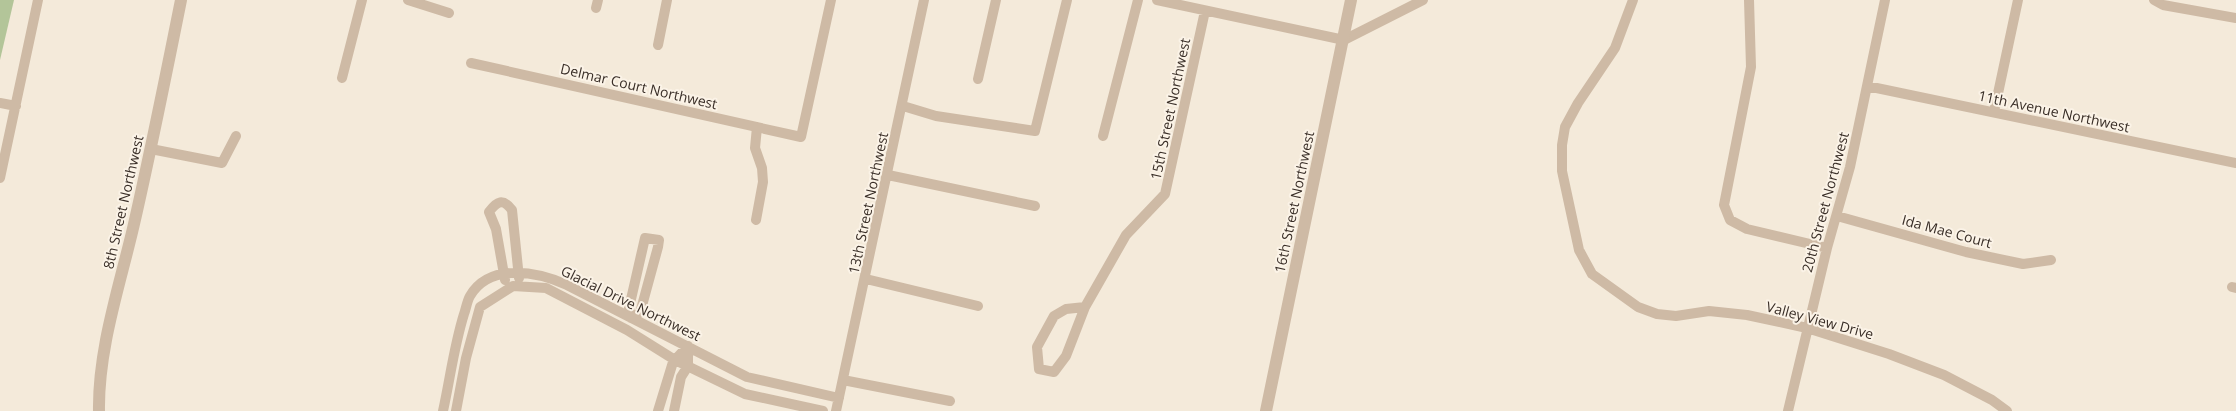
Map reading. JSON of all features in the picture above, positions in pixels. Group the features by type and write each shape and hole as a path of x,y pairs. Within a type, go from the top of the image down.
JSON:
{"street":[{"path":"0,178 38,0"},
{"name":"8th Street Northwest","path":"99,411 98,396 106,344 151,149 181,0"},
{"path":"342,78 362,0"},
{"path":"408,0 449,13"},
{"path":"658,45 667,0"},
{"name":"Delmar Court Northwest","path":"471,63 801,137 831,0"},
{"name":"13th Street Northwest","path":"836,411 866,279 924,0"},
{"path":"978,78 996,0"},
{"path":"903,106 936,116 1034,131 1066,0"},
{"path":"1103,136 1138,0"},
{"path":"1157,0 1344,40 1423,0"},
{"name":"16th Street Northwest","path":"1266,411 1351,0"},
{"name":"Valley View Drive","path":"1633,0 1615,48 1565,127 1562,145 1562,171 1578,250 1592,274 1638,307 1657,314 1676,316 1709,311 1747,316 1807,328 1889,354 1944,375 1992,400 2007,411"},
{"path":"1749,0 1751,66 1724,205 1730,220 1747,229 1827,248"},
{"name":"20th Street Northwest","path":"1788,411 1827,248 1837,216 1885,0"},
{"path":"1994,112 2018,0"},
{"path":"2154,0 2163,5 2236,18"},
{"name":"15th Street Northwest","path":"1085,307 1066,309 1054,316 1038,347 1039,369 1054,372 1066,356 1085,307 1126,235 1165,194 1205,11"},
{"name":"11th Avenue Northwest","path":"1867,86 2236,163"},
{"path":"0,103 16,106"},
{"path":"756,220 763,182 762,168 755,148 757,127"},
{"path":"151,149 222,163 236,136"},
{"path":"888,175 1035,206"},
{"path":"507,290 496,229 489,212 496,203 501,201 507,202 512,210 519,286"},
{"name":"Ida Mae Court","path":"1837,216 1966,252 2023,264 2051,260"},
{"path":"627,330 631,318 629,308 642,244 645,238 653,238 659,240 658,247 640,313 631,318"},
{"name":"Glacial Drive Northwest","path":"443,411 461,324 469,296 490,279 519,272 548,276 747,377 839,398"},
{"path":"866,279 978,306"},
{"path":"456,411 466,358 480,307 507,290 519,286 546,288 627,330 675,360 745,394 823,411"},
{"path":"658,411 661,396 675,360 688,346"},
{"path":"674,411 681,377 688,366 688,346"},
{"path":"843,380 950,401"}],"green space":[{"path":"0,0 14,0 0,60"}]}
